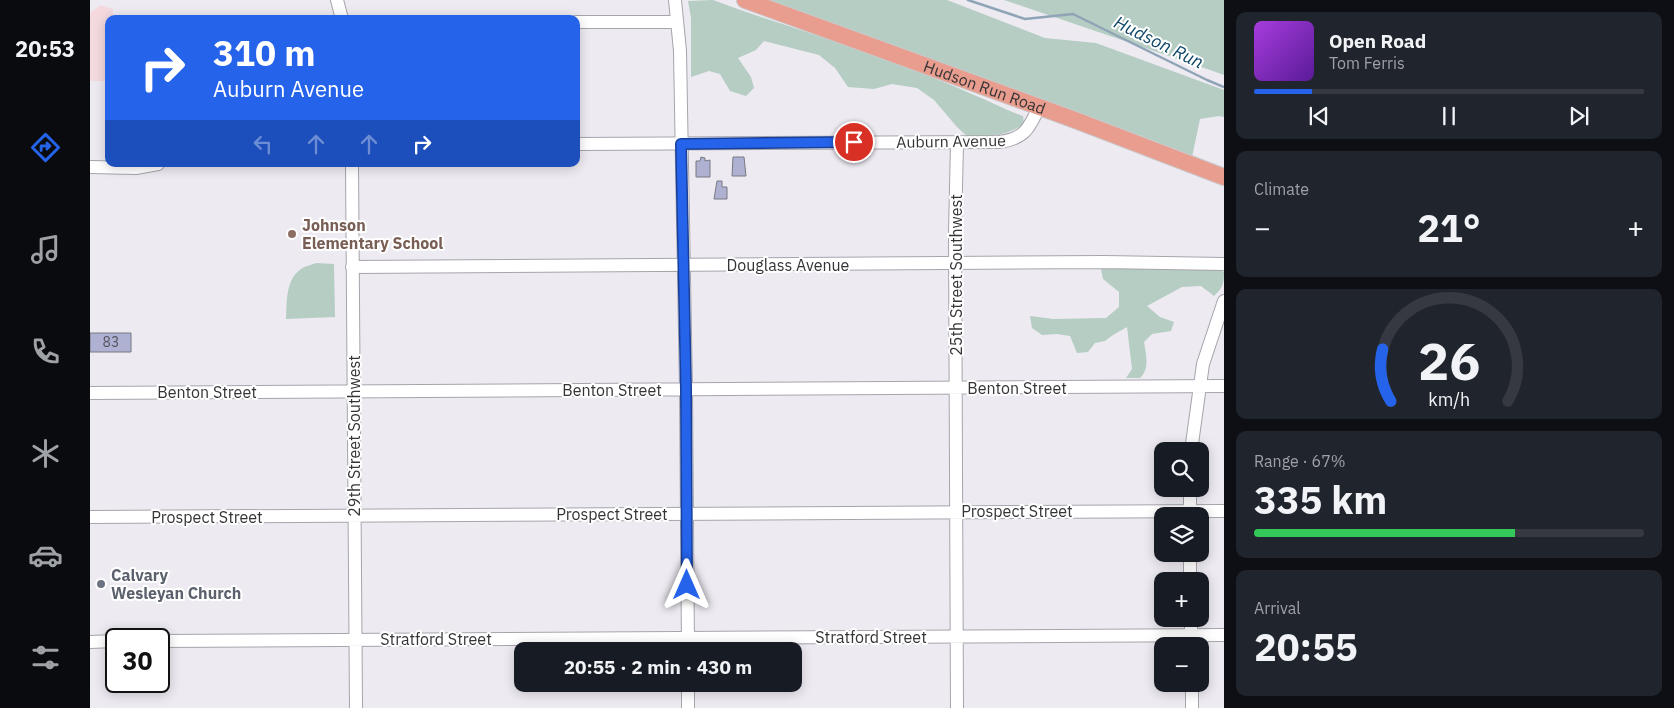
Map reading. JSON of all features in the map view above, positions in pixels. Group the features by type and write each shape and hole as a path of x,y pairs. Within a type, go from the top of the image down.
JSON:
{"main road":[{"name":"Hudson Run Road","path":"745,0 1039,107 1224,177"}],"street":[{"path":"337,0 341,15"},
{"path":"675,0 680,51 688,642"},
{"path":"580,22 677,22"},
{"name":"Auburn Avenue","path":"580,144 999,142 1015,139 1027,130 1039,107"},
{"name":"25th Street Southwest","path":"956,142 957,708"},
{"path":"90,167 142,167"},
{"name":"29th Street Southwest","path":"352,167 356,708"},
{"name":"Douglass Avenue","path":"352,267 1104,262 1224,264"},
{"path":"1192,442 1203,364 1224,302"},
{"name":"Benton Street","path":"90,393 1224,386"},
{"name":"Prospect Street","path":"1209,512 1224,511"},
{"name":"Prospect Street","path":"90,517 956,512 1154,514"},
{"name":"Stratford Street","path":"1208,637 1224,634"},
{"name":"Stratford Street","path":"789,642 957,637 1154,640"},
{"name":"Stratford Street","path":"170,641 354,640 514,642"},
{"path":"90,642 105,641"},
{"path":"688,692 688,708"},
{"path":"1192,692 1192,708"}],"shaded area":[{"path":"101,5 113,9 113,15 105,15 105,81 90,81 90,13"}],"green space":[{"path":"713,0 916,70 1023,116 1024,124 1004,133 968,137 934,100 917,88 892,84 874,89 848,87 835,68 819,55 764,41 756,50 738,58 751,77 754,88 746,96 730,91 720,74 709,71 691,77 691,18 688,1"},
{"path":"767,0 947,0 1045,38 1096,43 1224,90 1224,117 1200,119 1192,157"},
{"path":"1004,0 1224,0 1224,75 1210,70"},
{"path":"316,263 334,264 335,317 286,319 289,285 292,279 304,267"},
{"path":"1100,265 1216,267 1224,272 1224,279 1221,288 1214,296 1201,286 1182,287 1147,306 1160,317 1174,322 1171,331 1152,334 1144,342 1146,366 1140,378 1126,378 1132,369 1127,327 1105,341 1095,343 1088,352 1077,353 1070,336 1057,334 1042,335 1032,328 1030,316 1053,319 1106,318 1119,307 1119,292 1103,279"}],"building":[{"path":"701,157 705,158 705,161 710,160 710,177 696,177 696,161 700,161"},
{"path":"733,157 744,157 746,176 732,176"},
{"path":"717,181 722,181 722,187 727,187 727,199 714,199"},
{"path":"90,333 131,333 131,352 90,352"}],"waterway":[{"name":"Hudson Run","path":"968,0 1025,19 1073,14 1224,87"}],"place":[{"name":"Johnson Elementary School","path":"292,234"},
{"name":"Calvary Wesleyan Church","path":"101,584"}],"route":[{"path":"687,585 686,389 681,144 854,142"}]}
